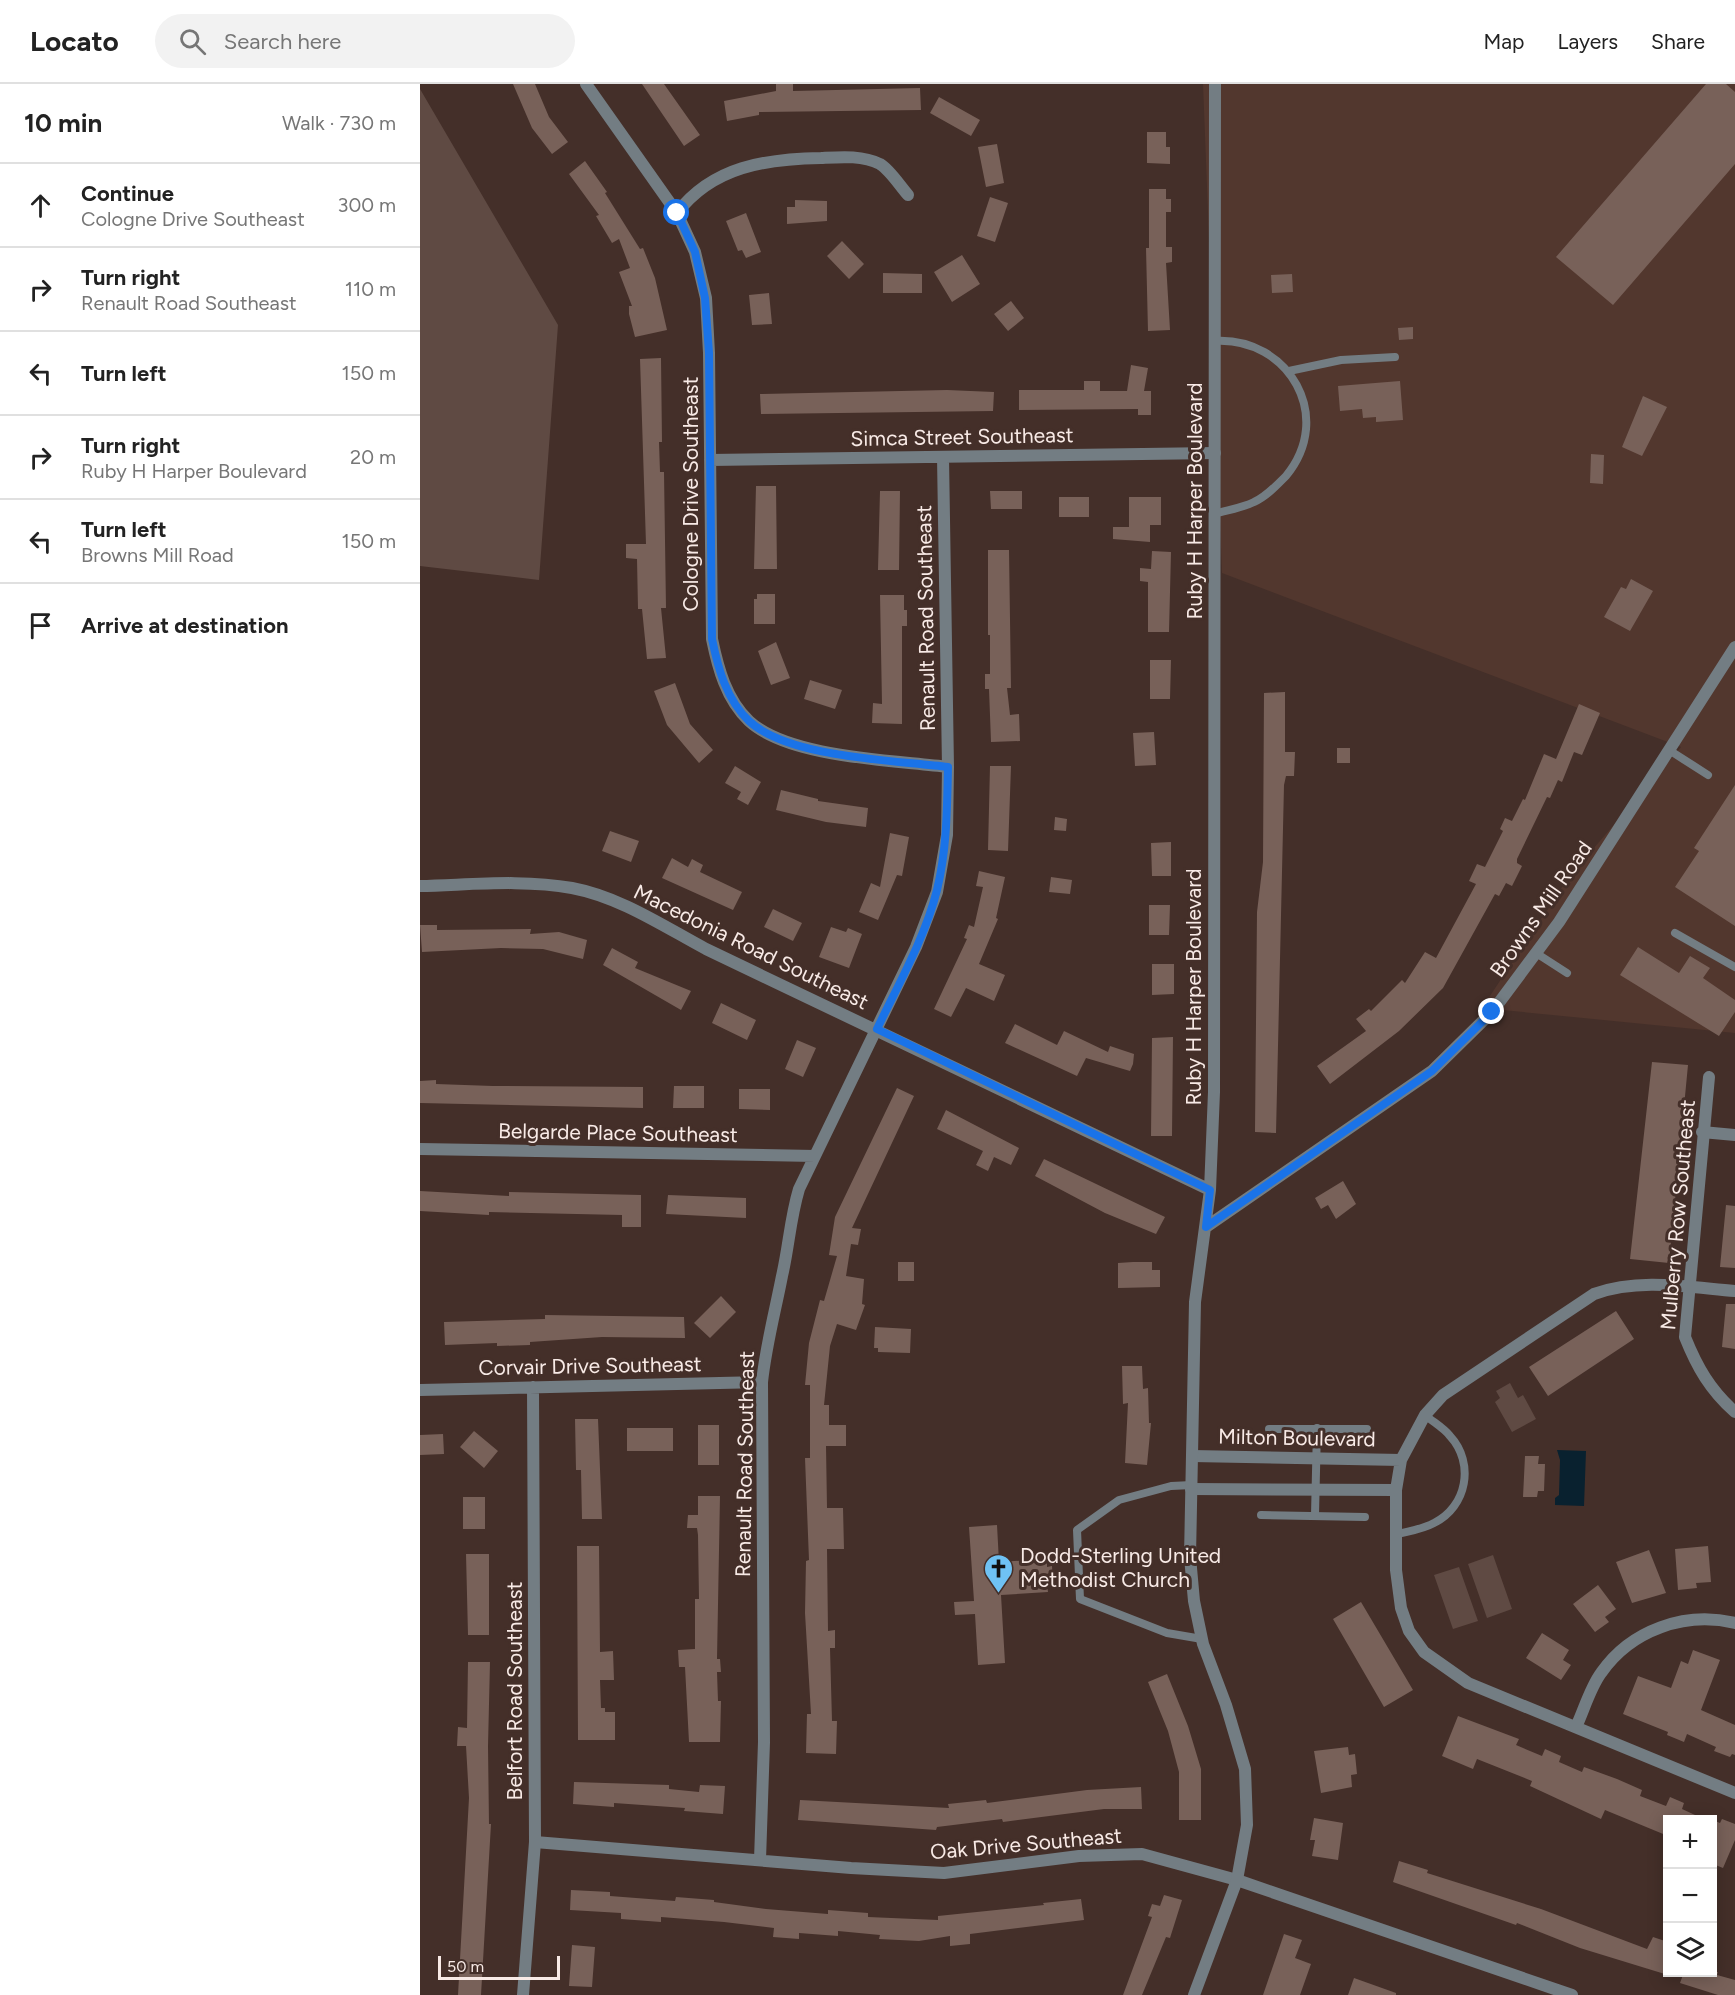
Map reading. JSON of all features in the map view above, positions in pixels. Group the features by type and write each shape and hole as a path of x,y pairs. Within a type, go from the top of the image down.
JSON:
{"street":[{"name":"Cologne Drive Southeast","path":"586,84 677,213 695,252 705,298 709,353 712,639 719,675 739,709 750,721 764,732 802,748 948,767"},
{"name":"Ruby H Harper Boulevard","path":"1215,84 1214,1092 1210,1190 1195,1302 1190,1557 1194,1601 1202,1639 1226,1705 1245,1769 1246,1825 1237,1880"},
{"path":"677,213 695,194 732,171 757,162 780,159 854,157 881,165 908,195"},
{"name":"Simca Street Southeast","path":"710,460 1215,453"},
{"name":"Renault Road Southeast","path":"760,1860 764,1742 762,1382 766,1341 783,1275 790,1219 799,1190 916,947 937,892 947,835 948,767 943,457"},
{"name":"Browns Mill Road","path":"1206,1227 1432,1071 1492,1012 1559,922 1735,646"},
{"name":"Macedonia Road Southeast","path":"420,886 508,884 572,888 625,906 706,949 1210,1190"},
{"name":"Mulberry Row Southeast","path":"1709,1077 1702,1132 1685,1337 1699,1370 1717,1396 1735,1412"},
{"path":"1702,1132 1735,1135"},
{"name":"Belgarde Place Southeast","path":"420,1149 815,1156"},
{"path":"1735,1291 1644,1284 1614,1287 1594,1294 1443,1395 1425,1415 1401,1460 1396,1490 1398,1534 1396,1570 1401,1608 1409,1631 1424,1652 1468,1683 1735,1793"},
{"name":"Corvair Drive Southeast","path":"420,1390 762,1382"},
{"name":"Belfort Road Southeast","path":"523,1995 535,1842 533,1387"},
{"name":"Milton Boulevard","path":"1192,1456 1401,1460"},
{"path":"1192,1487 1396,1490"},
{"path":"1576,1727 1599,1675 1615,1654 1644,1634 1673,1622 1705,1618 1735,1623"},
{"name":"Oak Drive Southeast","path":"535,1842 584,1848 944,1873 1079,1856 1142,1854 1237,1880 1572,1995"},
{"path":"1194,1995 1237,1880"}],"lane":[{"path":"1214,514 1255,502 1278,485 1296,463 1307,432 1305,400 1289,371 1260,349 1231,340 1215,341"},
{"path":"1289,371 1341,360 1395,357"},
{"path":"1669,750 1708,775"},
{"path":"1675,933 1735,967"},
{"path":"1536,952 1568,973"},
{"path":"1398,1534 1432,1524 1445,1517 1458,1502 1465,1486 1466,1472 1462,1456 1451,1436 1425,1415"},
{"path":"1315,1515 1317,1428"},
{"path":"1269,1429 1367,1429"},
{"path":"1192,1487 1171,1486 1119,1500 1077,1530 1080,1599 1167,1633 1202,1639"},
{"path":"1261,1515 1365,1516"}],"shaded area":[{"path":"1203,84 1735,84 1735,1033 1482,1008 1568,878 1681,747 1222,573"},
{"path":"420,89 558,325 539,580 420,566"},
{"path":"1510,1383 1518,1398 1523,1395 1536,1419 1512,1432 1495,1402 1500,1398 1496,1391"},
{"path":"1493,1555 1512,1609 1487,1618 1468,1564"},
{"path":"1459,1567 1478,1621 1453,1629 1434,1575"}],"water":[{"path":"1557,1450 1586,1451 1584,1506 1555,1505 1555,1498 1559,1495 1560,1460"}],"building":[{"path":"513,84 535,84 549,117 568,142 552,154 532,128"},
{"path":"642,84 664,84 700,135 684,146"},
{"path":"776,84 793,84 793,91 920,88 921,110 759,112 759,115 727,121 724,101 776,91"},
{"path":"1706,84 1726,84 1735,92 1735,164 1613,305 1556,257"},
{"path":"939,97 980,120 971,136 930,113"},
{"path":"1147,132 1166,132 1166,147 1170,147 1170,164 1147,163"},
{"path":"997,144 1004,183 986,187 978,147"},
{"path":"585,161 607,192 605,193 640,249 643,248 655,278 667,330 635,337 629,314 629,306 632,306 619,272 630,268 619,239 612,243 596,216 599,215 569,174"},
{"path":"1149,189 1166,189 1166,199 1171,199 1171,212 1166,212 1166,247 1172,247 1172,262 1166,263 1170,330 1148,331 1146,248 1149,248"},
{"path":"990,197 1008,203 995,242 977,236"},
{"path":"795,200 827,201 827,221 787,224 787,207 795,207"},
{"path":"746,213 761,252 746,258 742,250 738,251 726,221"},
{"path":"842,241 864,264 849,279 827,256"},
{"path":"962,255 980,284 952,302 934,272"},
{"path":"883,273 922,274 922,293 883,293"},
{"path":"1292,274 1293,292 1272,293 1271,275"},
{"path":"769,293 772,324 752,325 749,295"},
{"path":"1011,301 1024,318 1008,331 994,314"},
{"path":"1413,327 1413,339 1399,340 1398,328"},
{"path":"661,358 662,442 659,442 660,472 664,472 666,608 661,608 666,658 647,659 642,609 638,609 637,559 626,558 626,544 646,544 640,359"},
{"path":"1131,365 1148,368 1144,391 1151,391 1151,415 1138,415 1138,409 1019,410 1019,390 1084,390 1084,381 1100,381 1100,391 1127,391"},
{"path":"1400,381 1403,420 1376,422 1376,417 1363,418 1362,409 1340,411 1338,386"},
{"path":"947,390 994,392 993,411 761,414 760,394"},
{"path":"1643,396 1667,407 1642,456 1622,447"},
{"path":"1591,454 1604,455 1603,484 1590,483"},
{"path":"756,486 776,486 777,569 754,569"},
{"path":"880,491 900,491 899,570 878,570"},
{"path":"990,491 1022,491 1022,509 991,509"},
{"path":"1059,497 1089,497 1089,517 1059,517"},
{"path":"1129,497 1161,497 1161,525 1150,525 1150,542 1113,539 1113,527 1129,527"},
{"path":"988,550 1009,550 1011,688 1007,688 1010,715 1019,714 1020,741 991,742 989,689 985,689 985,674 990,674"},
{"path":"1152,551 1171,552 1169,632 1148,632 1148,582 1140,581 1140,568 1151,569"},
{"path":"1631,579 1653,591 1630,631 1604,617 1621,587 1626,589"},
{"path":"757,594 775,594 775,624 754,624 754,599 757,599"},
{"path":"880,595 904,595 904,610 907,610 907,626 902,626 902,724 872,723 873,703 882,704"},
{"path":"776,642 790,678 771,685 758,651"},
{"path":"1150,660 1171,660 1170,699 1150,699"},
{"path":"810,680 842,690 835,709 804,699"},
{"path":"675,683 690,724 713,750 699,763 667,725 654,691"},
{"path":"1285,692 1285,752 1295,752 1294,776 1286,776 1284,785 1276,1133 1255,1132 1257,912 1263,862 1264,693"},
{"path":"1579,704 1600,713 1582,755 1574,752 1562,782 1558,780 1550,798 1547,797 1517,859 1517,863 1522,866 1512,886 1506,883 1499,896 1495,894 1443,988 1399,1031 1330,1084 1317,1066 1366,1031 1356,1019 1369,1009 1371,1011 1402,980 1405,983 1425,952 1436,958 1476,884 1469,881 1477,864 1485,867 1503,831 1500,829 1505,818 1512,821 1523,799 1525,800 1544,754 1556,759"},
{"path":"1154,732 1156,765 1135,766 1133,733"},
{"path":"1337,748 1350,748 1350,763 1337,763"},
{"path":"735,766 761,782 748,805 737,799 741,792 725,783"},
{"path":"990,766 1011,766 1008,851 988,850"},
{"path":"1735,785 1735,926 1675,887 1699,851 1694,848"},
{"path":"781,790 818,799 818,801 868,808 866,827 826,822 776,810"},
{"path":"1055,817 1067,819 1066,831 1054,830"},
{"path":"610,831 639,841 631,862 602,851"},
{"path":"890,833 909,837 902,876 897,875 878,920 859,912 871,883 880,887"},
{"path":"1171,842 1171,876 1152,876 1151,843"},
{"path":"672,858 688,867 692,859 703,865 700,872 742,892 733,910 662,878"},
{"path":"979,871 1005,877 996,918 998,919 979,964 1005,975 994,1001 966,988 951,1017 934,1009 967,939 964,938 969,925 974,927 983,887 976,886"},
{"path":"1051,877 1072,880 1070,894 1049,892"},
{"path":"1149,905 1170,905 1169,935 1149,935"},
{"path":"773,909 802,923 793,941 764,927"},
{"path":"420,925 437,925 437,930 531,929 530,934 559,932 587,940 583,959 543,949 501,948 422,952"},
{"path":"831,927 846,932 848,928 862,934 849,968 819,957"},
{"path":"1638,947 1679,973 1690,956 1710,968 1703,978 1735,1000 1735,1012 1719,1036 1620,975"},
{"path":"612,948 638,962 635,968 691,991 681,1010 603,965"},
{"path":"1152,964 1174,964 1174,994 1152,995"},
{"path":"721,1003 756,1020 747,1040 712,1023"},
{"path":"1015,1024 1057,1045 1064,1031 1108,1052 1110,1046 1134,1054 1133,1064 1130,1071 1086,1058 1077,1076 1005,1043"},
{"path":"1173,1037 1172,1136 1151,1136 1152,1038"},
{"path":"797,1040 816,1048 803,1077 785,1069"},
{"path":"1652,1062 1688,1065 1669,1263 1630,1259"},
{"path":"436,1080 436,1084 493,1086 643,1087 643,1108 420,1103 420,1081"},
{"path":"674,1086 704,1086 704,1108 673,1108"},
{"path":"897,1088 914,1096 852,1228 861,1229 858,1245 851,1244 846,1276 864,1279 862,1304 865,1305 856,1330 837,1324 830,1346 824,1405 829,1405 829,1425 846,1425 846,1446 826,1446 827,1508 843,1508 844,1549 827,1549 828,1631 835,1630 835,1648 830,1648 832,1721 837,1721 836,1754 806,1753 807,1714 811,1714 805,1613 806,1561 809,1560 805,1458 810,1458 810,1385 805,1385 809,1343 820,1300 824,1301 837,1256 829,1255 835,1217"},
{"path":"739,1089 770,1089 770,1110 739,1109"},
{"path":"946,1110 1019,1148 1011,1165 994,1157 988,1171 976,1165 983,1151 937,1129"},
{"path":"1044,1159 1165,1217 1156,1234 1105,1213 1035,1176"},
{"path":"1343,1181 1356,1204 1336,1219 1328,1205 1321,1209 1315,1198"},
{"path":"420,1191 509,1196 509,1192 641,1195 641,1227 622,1227 622,1215 489,1212 489,1215 420,1211"},
{"path":"668,1195 746,1198 746,1218 666,1214"},
{"path":"1726,1205 1735,1206 1735,1268 1720,1267"},
{"path":"898,1262 914,1262 914,1281 898,1281"},
{"path":"1152,1262 1152,1270 1160,1270 1160,1287 1118,1288 1118,1263"},
{"path":"721,1296 736,1312 710,1338 694,1323"},
{"path":"1726,1304 1735,1304 1735,1349 1722,1347"},
{"path":"1616,1311 1634,1339 1548,1396 1529,1367"},
{"path":"545,1315 684,1317 685,1338 602,1337 530,1342 530,1345 497,1346 497,1343 445,1345 444,1322 545,1319"},
{"path":"875,1327 911,1329 910,1353 878,1352 878,1348 874,1348"},
{"path":"1122,1366 1142,1366 1143,1389 1148,1388 1149,1423 1151,1423 1147,1465 1125,1463 1128,1403 1123,1404"},
{"path":"575,1419 598,1419 602,1519 582,1519 581,1470 576,1470"},
{"path":"698,1425 719,1425 719,1465 698,1465"},
{"path":"627,1428 673,1428 673,1451 627,1451"},
{"path":"474,1431 498,1451 484,1468 460,1447"},
{"path":"443,1434 444,1454 420,1455 420,1435"},
{"path":"1525,1456 1539,1456 1538,1464 1545,1464 1544,1491 1538,1491 1537,1497 1523,1497"},
{"path":"698,1496 720,1496 717,1659 720,1659 721,1672 717,1672 718,1701 721,1701 720,1742 689,1742 685,1667 679,1667 678,1650 695,1649 695,1599 699,1599 698,1535 697,1528 687,1528 688,1515 698,1515"},
{"path":"463,1497 485,1497 485,1529 463,1529"},
{"name":"Dodd-Sterling United Methodist Church","path":"997,1525 999,1562 1047,1559 1047,1567 1052,1566 1053,1585 1047,1585 1048,1592 1001,1595 1005,1663 978,1665 975,1614 955,1615 954,1602 974,1601 969,1527"},
{"path":"577,1546 599,1546 600,1652 613,1651 614,1680 600,1680 601,1708 605,1708 605,1712 615,1712 615,1740 578,1740"},
{"path":"1708,1546 1711,1582 1696,1583 1697,1588 1678,1590 1675,1549"},
{"path":"1649,1550 1666,1593 1632,1603 1616,1562"},
{"path":"466,1554 489,1554 489,1635 468,1635"},
{"path":"1598,1585 1616,1609 1605,1617 1609,1622 1595,1632 1573,1604"},
{"path":"1361,1602 1413,1690 1384,1707 1333,1619"},
{"path":"1542,1633 1569,1650 1563,1660 1571,1665 1561,1680 1526,1658"},
{"path":"1693,1650 1720,1660 1701,1710 1735,1725 1735,1755 1732,1754 1730,1757 1714,1751 1716,1747 1687,1734 1684,1742 1667,1735 1668,1732 1623,1714 1638,1676 1671,1688 1681,1661 1688,1664"},
{"path":"468,1662 490,1662 488,1746 489,1824 491,1824 481,1995 458,1995 469,1798 466,1746 457,1746 458,1727 467,1728"},
{"path":"1167,1674 1188,1726 1201,1769 1201,1820 1179,1820 1179,1772 1168,1731 1148,1682"},
{"path":"1458,1716 1519,1739 1516,1745 1542,1756 1545,1749 1561,1756 1559,1762 1582,1772 1584,1767 1617,1779 1642,1790 1640,1796 1666,1806 1670,1797 1684,1803 1682,1809 1695,1815 1663,1815 1663,1834 1605,1810 1601,1819 1530,1786 1532,1781 1477,1759 1473,1769 1442,1756"},
{"path":"1348,1747 1349,1755 1355,1754 1357,1774 1351,1775 1352,1787 1321,1793 1314,1751"},
{"path":"574,1782 669,1785 669,1789 699,1792 700,1785 725,1786 723,1814 684,1811 685,1808 614,1803 614,1807 573,1804"},
{"path":"1141,1787 1142,1809 1104,1809 1003,1822 1002,1819 937,1827 936,1830 798,1820 800,1800 949,1808 948,1804 986,1800 987,1803 1087,1790"},
{"path":"1314,1818 1343,1823 1338,1860 1312,1856 1315,1840 1310,1840"},
{"path":"1722,1819 1735,1824 1735,1840 1723,1868 1717,1866 1717,1822 1720,1823"},
{"path":"1399,1861 1428,1870 1427,1873 1541,1909 1647,1949 1653,1937 1663,1940 1663,1973 1580,1948 1517,1923 1516,1925 1393,1882"},
{"path":"571,1890 610,1892 610,1896 675,1901 676,1897 714,1900 714,1902 766,1909 828,1914 828,1910 868,1913 868,1917 938,1920 938,1916 1081,1899 1084,1920 970,1934 970,1944 950,1946 950,1936 919,1941 879,1939 880,1935 838,1931 838,1936 799,1933 799,1939 773,1937 774,1928 661,1917 661,1922 621,1919 621,1913 570,1910"},
{"path":"1164,1895 1182,1900 1170,1938 1166,1937 1142,1995 1123,1995 1152,1917 1148,1916 1152,1904 1160,1906"},
{"path":"1284,1934 1302,1940 1295,1958 1311,1964 1300,1995 1263,1995"},
{"path":"572,1945 595,1947 592,1987 569,1986"},
{"path":"1717,1975 1735,1980 1735,1995 1718,1995 1680,1983 1682,1977 1717,1977"},
{"path":"1354,1978 1396,1993 1396,1995 1348,1995"}],"place":[{"name":"Dodd-Sterling United Methodist Church","path":"999,1594"}],"route":[{"path":"677,213 695,252 705,298 709,353 712,639 719,675 739,709 750,721 764,732 802,748 948,767 947,835 937,892 916,947 877,1029 1210,1190 1206,1227 1432,1071 1492,1012"}]}
